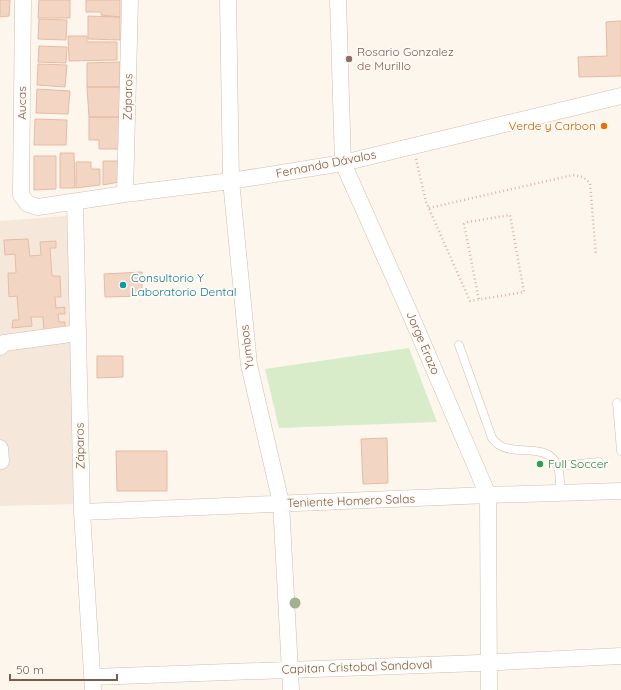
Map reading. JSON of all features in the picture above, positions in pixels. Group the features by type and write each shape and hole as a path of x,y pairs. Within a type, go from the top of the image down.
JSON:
{"street":[{"name":"Aucas","path":"23,0 21,195 28,204"},
{"name":"Záparos","path":"125,194 130,0"},
{"name":"Yumbos","path":"228,0 231,181 249,365 281,504 291,690"},
{"name":"Jorge Erazo","path":"338,0 343,163 488,495 489,690"},
{"name":"Fernando Dávalos","path":"28,204 38,207 125,194 231,181 343,163 621,96"},
{"name":"Záparos","path":"75,202 82,512 93,684"},
{"path":"1,344 78,333"},
{"name":"Teniente Homero Salas","path":"82,512 621,491"},
{"name":"Capitan Cristobal Sandoval","path":"93,684 289,670 621,656"}],"lane":[{"path":"459,345 492,438 499,445 509,449 542,452 550,457 557,466 560,493"},
{"path":"618,403 621,451"},
{"path":"557,466 599,462"}],"path":[{"path":"415,153 426,202 470,301 479,300 524,292 510,215 464,224 479,300"},
{"path":"429,208 573,175 583,177 590,183 596,254"}],"shaded area":[{"path":"67,216 77,504 0,506 0,221"}],"green space":[{"path":"409,348 437,422 279,428 265,369"}],"building":[{"path":"0,0 10,0 9,16 0,17"},
{"path":"39,0 70,0 70,18 38,18"},
{"path":"86,0 120,0 120,17 101,15 101,12 86,12"},
{"path":"88,16 120,17 120,40 88,39"},
{"path":"39,19 67,20 66,40 38,39"},
{"path":"621,21 621,76 579,77 578,57 607,56 606,22"},
{"path":"68,36 87,36 87,42 117,42 117,60 69,61"},
{"path":"39,46 67,47 66,63 38,62"},
{"path":"120,62 120,87 87,87 87,63"},
{"path":"38,64 67,65 65,87 37,85"},
{"path":"87,87 120,87 120,117 89,117"},
{"path":"37,89 70,91 68,114 36,113"},
{"path":"89,117 120,117 119,149 99,149 99,140 89,140"},
{"path":"35,119 67,120 66,145 34,145"},
{"path":"60,153 74,153 75,188 60,188"},
{"path":"34,156 56,156 56,189 34,190"},
{"path":"103,161 119,161 119,182 103,185"},
{"path":"76,162 91,162 91,169 100,169 100,185 76,188"},
{"path":"28,239 30,256 41,255 40,242 56,241 56,248 50,248 52,276 60,276 61,297 55,297 56,308 65,307 65,314 58,314 59,322 65,322 65,330 44,331 43,317 31,317 32,326 12,328 13,320 19,320 17,296 9,297 8,273 16,273 15,254 5,255 4,240"},
{"name":"Consultorio Y Laboratorio Dental","path":"142,272 142,296 105,297 104,274"},
{"path":"97,356 123,356 123,377 97,378"},
{"path":"387,438 388,483 363,484 361,439"},
{"path":"116,451 167,451 167,491 117,491"}],"place":[{"name":"Rosario Gonzalez de Murillo","path":"349,59"},
{"name":"Verde y Carbon","path":"604,126"},
{"name":"Consultorio Y Laboratorio Dental","path":"123,285"},
{"name":"Full Soccer","path":"540,464"}]}
